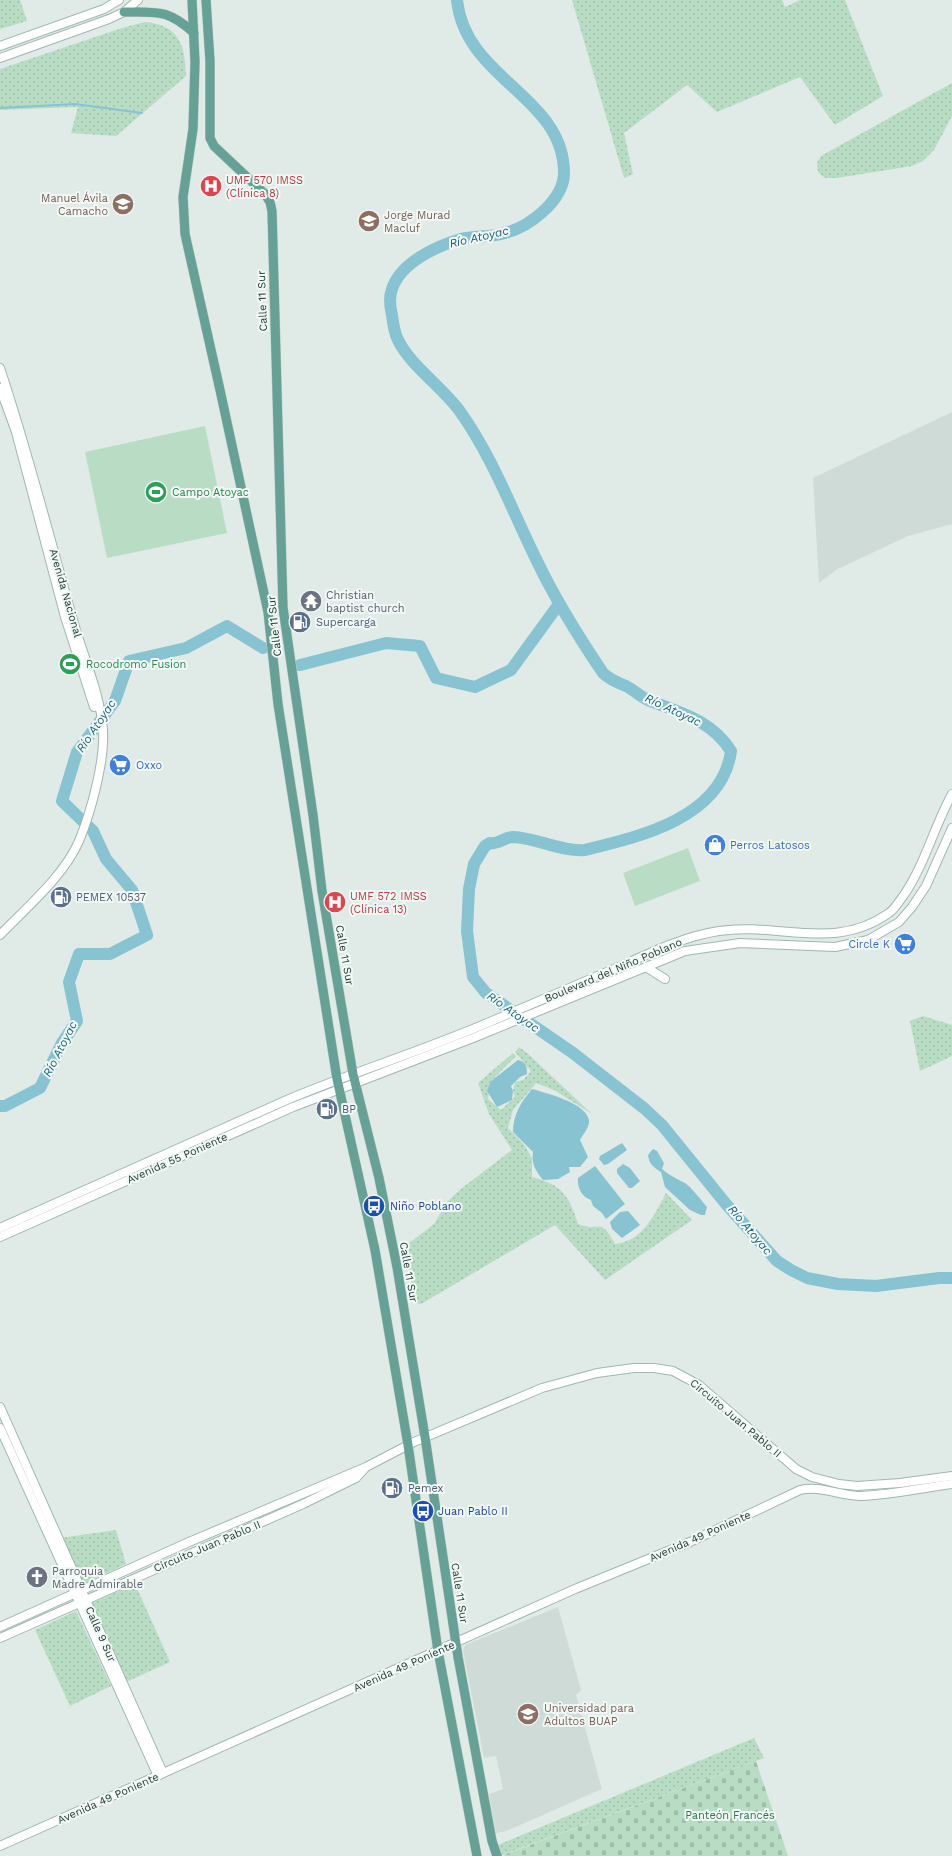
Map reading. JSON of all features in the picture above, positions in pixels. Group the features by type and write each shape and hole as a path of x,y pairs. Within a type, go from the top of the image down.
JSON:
{"main road":[{"path":"0,46 104,9 119,0"},
{"path":"0,58 109,19 124,12 138,0"},
{"name":"Calle 11 Sur","path":"192,0 194,33 193,128 184,197 185,234 229,428 268,612 278,704 338,1084 375,1250 408,1445 438,1651 477,1856"},
{"name":"Calle 11 Sur","path":"206,0 210,61 210,138 214,146 265,194 270,202 272,211 283,608 313,815 322,892 354,1079 379,1178 397,1267 426,1437 456,1643 492,1842 496,1856"},
{"path":"124,12 167,14 181,20 194,33"},
{"name":"Avenida Nacional","path":"0,368 21,431 98,714 99,750 85,815 76,841 65,864 0,935"},
{"name":"Avenida Nacional","path":"0,388 16,432 65,616 98,714"},
{"name":"Boulevard del Niño Poblano","path":"354,1079 471,1034 557,998 666,946 717,931 739,928 762,928 830,934 847,932 865,927 892,912 916,878 952,794"},
{"name":"Boulevard del Niño Poblano","path":"557,998 646,967 685,951 740,943 835,947 868,940 899,922 912,908 926,886 952,828"},
{"name":"Avenida Nacional","path":"0,927 47,878 76,841"},
{"path":"646,967 665,979"},
{"name":"Avenida 55 Poniente","path":"0,1228 289,1099 354,1079"},
{"name":"Avenida 55 Poniente","path":"0,1238 293,1107 338,1084"},
{"name":"Circuito Juan Pablo II","path":"0,1627 243,1518 366,1467 426,1437 542,1388 597,1372 634,1368 654,1368 673,1371 699,1385 796,1469 812,1477 839,1484 857,1486 900,1483 952,1476"},
{"name":"Calle 9 Sur","path":"0,1407 78,1592"},
{"name":"Calle 9 Sur","path":"0,1428 83,1601 161,1775"},
{"name":"Circuito Juan Pablo II","path":"0,1638 303,1504 356,1478 366,1467"},
{"name":"Avenida 49 Poniente","path":"0,1846 576,1589 690,1542 800,1490 808,1488 844,1495 862,1496 952,1484"}],"shaded area":[{"path":"952,412 952,524 908,536 836,570 819,583 813,478"},
{"name":"Universidad para Adultos BUAP","path":"558,1607 581,1690 576,1695 602,1789 506,1831 496,1833 489,1794 503,1789 496,1756 484,1758 463,1651 465,1645"}],"green space":[{"path":"0,0 20,0 27,21 0,29"},
{"path":"572,0 782,0 785,7 800,0 845,0 883,96 835,125 800,77 717,112 687,85 624,133 633,174 624,178"},
{"path":"145,22 166,27 173,32 182,47 186,76 116,136 71,133 78,107 0,110 0,69 122,28"},
{"path":"952,83 952,116 934,150 923,161 912,166 837,178 825,178 818,172 817,163 821,156"},
{"name":"Campo Atoyac","path":"205,426 227,533 107,558 85,452"},
{"path":"688,848 700,881 635,906 623,873"},
{"path":"923,1016 952,1025 952,1056 920,1071 910,1021"},
{"path":"519,1047 592,1114 554,1090 536,1083 513,1110 508,1128 523,1143 532,1158 532,1177 551,1184 563,1193 575,1214 578,1224 603,1228 610,1235 615,1244 624,1242 640,1233 646,1226 666,1193 692,1220 605,1280 555,1225 421,1304 416,1303 404,1247 434,1224 447,1202 462,1188 512,1150 489,1114 478,1083 513,1053 516,1056 491,1081 488,1099 501,1110 515,1097 513,1091 515,1082 523,1080 531,1071 515,1052"},
{"path":"116,1530 126,1564 85,1583 79,1580 60,1538"},
{"path":"135,1584 170,1662 126,1682 92,1603"},
{"path":"76,1611 111,1686 70,1706 35,1630"},
{"path":"754,1738 764,1758 499,1856 498,1845"},
{"name":"Panteón Francés","path":"756,1761 788,1856 503,1855"}],"water":[{"path":"518,1060 526,1065 527,1074 520,1077 511,1086 513,1091 512,1100 497,1107 487,1091 491,1081"},
{"path":"532,1089 555,1096 573,1104 586,1114 589,1120 587,1128 580,1140 588,1157 580,1167 569,1167 570,1172 558,1179 543,1180 535,1167 533,1152 513,1132 514,1120 518,1109"},
{"path":"622,1143 627,1150 608,1164 604,1165 599,1159 600,1156"},
{"path":"653,1149 657,1151 664,1163 662,1169 685,1183 707,1207 705,1215 701,1215 690,1210 665,1187 661,1172 649,1161 648,1155"},
{"path":"623,1164 630,1168 640,1181 632,1188 629,1188 617,1173 617,1169"},
{"path":"595,1166 625,1204 606,1219 602,1213 593,1206 591,1200 585,1197 578,1185 578,1178"},
{"path":"628,1211 640,1225 622,1238 612,1229 610,1222 620,1212"}],"waterway":[{"name":"Río Atoyac","path":"457,0 464,27 477,50 495,70 533,106 549,125 560,147 564,174 558,194 551,203 534,219 524,225 505,233 461,239 452,242 421,256 411,263 397,279 390,295 394,328 397,337 403,349 410,358 452,401 471,428 491,464 536,559 559,603 603,673 650,701 685,714 705,725 715,732 731,751 724,774 712,793 695,808 675,821 653,831 585,850 567,849 513,837 496,843 490,843 485,846 474,864 469,889 467,931 473,977 486,993 573,1053 645,1109 662,1125 726,1204 777,1261 791,1270 807,1278 838,1284 876,1286 939,1278 952,1278"},
{"path":"0,108 75,104 142,113"},
{"name":"Río Atoyac","path":"300,665 386,643 420,646 436,678 475,687 511,670 559,604"},
{"name":"Río Atoyac","path":"0,1106 5,1106 40,1088 62,1043 77,1021 69,982 79,954 110,954 147,935 132,890 106,859 93,831 62,801 77,752 115,701 129,661 186,648 227,626 263,648"}],"place":[{"name":"UMF 570 IMSS (Clínica 8)","path":"211,186"},
{"name":"Manuel Ávila Camacho","path":"123,204"},
{"name":"Jorge Murad Macluf","path":"369,221"},
{"name":"Campo Atoyac","path":"156,492"},
{"name":"Christian baptist church","path":"311,601"},
{"name":"Supercarga","path":"300,622"},
{"name":"Rocodromo Fusion","path":"70,664"},
{"name":"Oxxo","path":"120,765"},
{"name":"Perros Latosos","path":"715,845"},
{"name":"PEMEX 10537","path":"61,897"},
{"name":"UMF 572 IMSS (Clínica 13)","path":"335,902"},
{"name":"Circle K","path":"905,944"},
{"name":"BP","path":"327,1109"},
{"name":"Niño Poblano","path":"374,1206"},
{"name":"Pemex","path":"392,1488"},
{"name":"Juan Pablo II","path":"423,1511"},
{"name":"Parroquia Madre Admirable","path":"37,1577"},
{"name":"Universidad para Adultos BUAP","path":"528,1714"}]}
